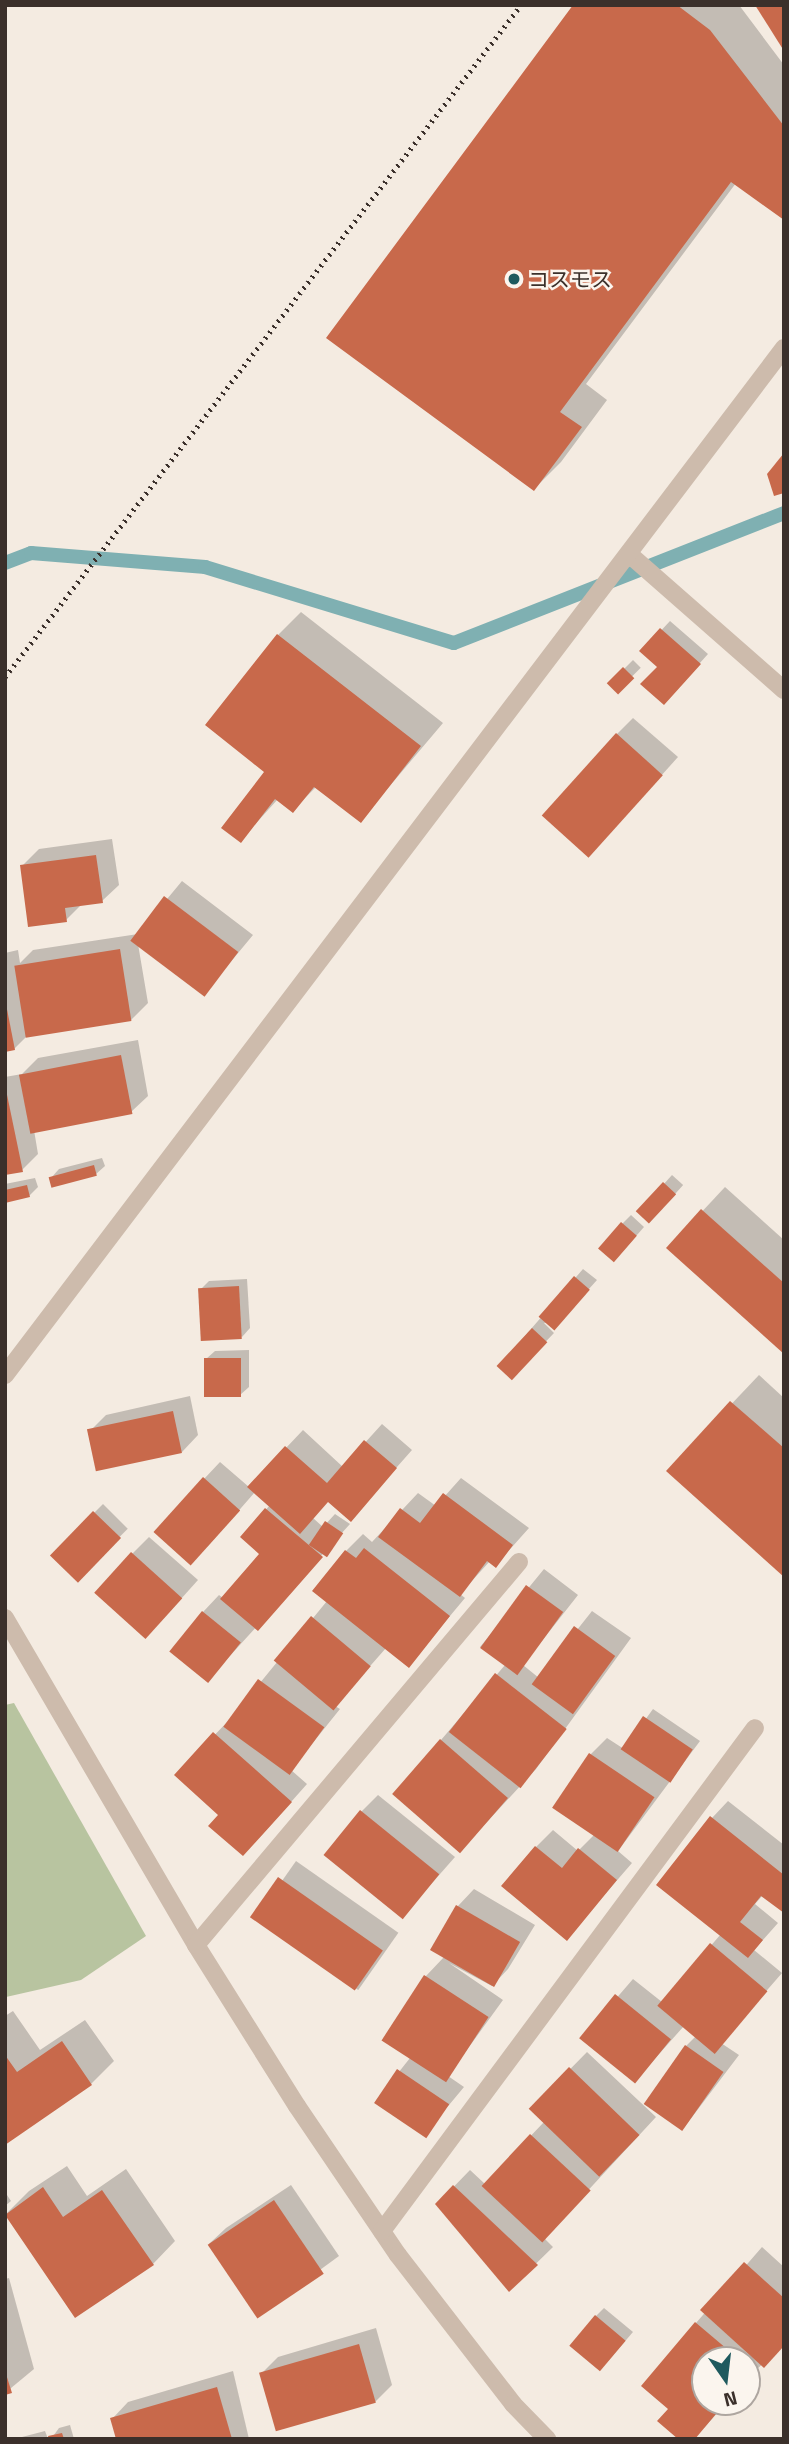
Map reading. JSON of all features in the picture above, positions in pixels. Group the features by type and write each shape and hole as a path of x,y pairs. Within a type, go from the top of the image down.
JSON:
{"street":[{"path":"5,1375 784,348"},
{"path":"629,554 784,690"},
{"path":"197,1945 519,1562"},
{"path":"5,1618 197,1945 297,2106 382,2231 513,2404 547,2439"},
{"path":"382,2231 755,1728"}],"green space":[{"path":"14,1703 146,1936 81,1980 6,1997 5,1705"}],"building":[{"name":"コスモス","path":"573,5 677,5 710,30 784,126 784,220 731,182 560,412 582,427 534,491 326,338"},
{"path":"755,5 784,5 784,51"},
{"path":"784,453 784,493 774,496 767,474"},
{"path":"660,628 701,664 664,705 640,684 657,667 639,651"},
{"path":"277,634 421,746 361,823 314,787 293,813 275,799 241,843 221,828 264,772 205,725"},
{"path":"623,667 634,678 618,695 607,683"},
{"path":"616,733 663,775 589,858 542,815"},
{"path":"96,855 103,903 65,908 67,922 28,927 20,865"},
{"path":"164,896 238,952 205,997 130,941"},
{"path":"120,949 131,1021 26,1038 14,966"},
{"path":"5,999 15,1050 5,1052"},
{"path":"121,1055 132,1114 30,1134 19,1075"},
{"path":"5,1085 23,1172 5,1175"},
{"path":"94,1165 97,1176 51,1188 49,1177"},
{"path":"663,1182 676,1194 649,1224 636,1211"},
{"path":"27,1185 30,1197 5,1203 5,1190"},
{"path":"701,1209 784,1283 784,1354 666,1248"},
{"path":"621,1222 637,1236 614,1262 598,1248"},
{"path":"574,1276 590,1290 554,1331 539,1317"},
{"path":"239,1286 242,1339 201,1341 198,1288"},
{"path":"532,1328 547,1342 512,1380 497,1366"},
{"path":"204,1358 241,1358 241,1397 204,1397"},
{"path":"730,1401 784,1448 784,1577 666,1471"},
{"path":"173,1411 182,1453 96,1471 87,1429"},
{"path":"364,1440 397,1468 351,1522 328,1502 300,1534 247,1487 285,1446 327,1483"},
{"path":"203,1477 240,1510 191,1565 153,1532"},
{"path":"443,1493 513,1545 496,1568 487,1561 460,1597 378,1537 400,1508 420,1523"},
{"path":"265,1508 323,1557 258,1631 220,1599 259,1554 240,1537"},
{"path":"93,1511 121,1538 78,1583 50,1556"},
{"path":"325,1521 343,1533 327,1557 309,1545"},
{"path":"364,1548 450,1616 409,1668 312,1591 345,1550 356,1558"},
{"path":"131,1552 182,1598 145,1639 94,1593"},
{"path":"526,1585 563,1612 517,1675 480,1648"},
{"path":"202,1611 241,1642 208,1683 169,1651"},
{"path":"311,1616 371,1666 333,1711 274,1660"},
{"path":"574,1626 615,1656 573,1714 532,1684"},
{"path":"495,1673 567,1729 521,1788 449,1732"},
{"path":"258,1679 324,1727 290,1775 223,1727"},
{"path":"643,1716 693,1750 670,1783 621,1749"},
{"path":"213,1732 292,1802 243,1856 208,1826 218,1815 174,1775"},
{"path":"440,1739 508,1798 460,1853 392,1794"},
{"path":"589,1753 654,1797 618,1852 552,1808"},
{"path":"360,1810 439,1874 403,1919 323,1855"},
{"path":"710,1816 784,1875 784,1913 761,1896 740,1922 763,1940 748,1958 656,1885"},
{"path":"535,1846 562,1868 578,1848 617,1880 567,1941 501,1886"},
{"path":"278,1877 383,1950 355,1991 250,1917"},
{"path":"456,1905 520,1942 494,1987 430,1950"},
{"path":"710,1943 767,1991 715,2054 657,2006"},
{"path":"424,1975 489,2017 446,2082 382,2040"},
{"path":"615,1994 671,2039 635,2084 579,2038"},
{"path":"62,2041 92,2085 5,2145 5,2055 17,2072"},
{"path":"685,2045 724,2072 682,2131 644,2104"},
{"path":"569,2067 639,2135 599,2177 529,2109"},
{"path":"397,2069 449,2104 426,2138 374,2103"},
{"path":"530,2134 591,2191 542,2243 482,2186"},
{"path":"453,2185 538,2265 509,2292 435,2204"},
{"path":"43,2187 63,2217 102,2190 154,2265 75,2318 5,2215"},
{"path":"274,2200 324,2274 257,2319 208,2245"},
{"path":"744,2262 784,2298 784,2346 764,2368 761,2365 761,2346 740,2346 700,2310"},
{"path":"595,2315 626,2341 600,2371 569,2346"},
{"path":"695,2322 723,2346 691,2346 691,2416 714,2416 695,2439 678,2439 657,2421 668,2409 641,2386"},
{"path":"359,2344 376,2403 276,2431 259,2373"},
{"path":"5,2371 12,2393 5,2395"},
{"path":"217,2387 232,2439 116,2439 110,2418"},
{"path":"62,2433 64,2439 49,2439 48,2436"}],"waterway":[{"path":"5,563 31,553 205,567 454,643 784,513"}],"railway":[{"path":"5,677 521,5"}],"place":[{"name":"コスモス","path":"514,279"}]}
